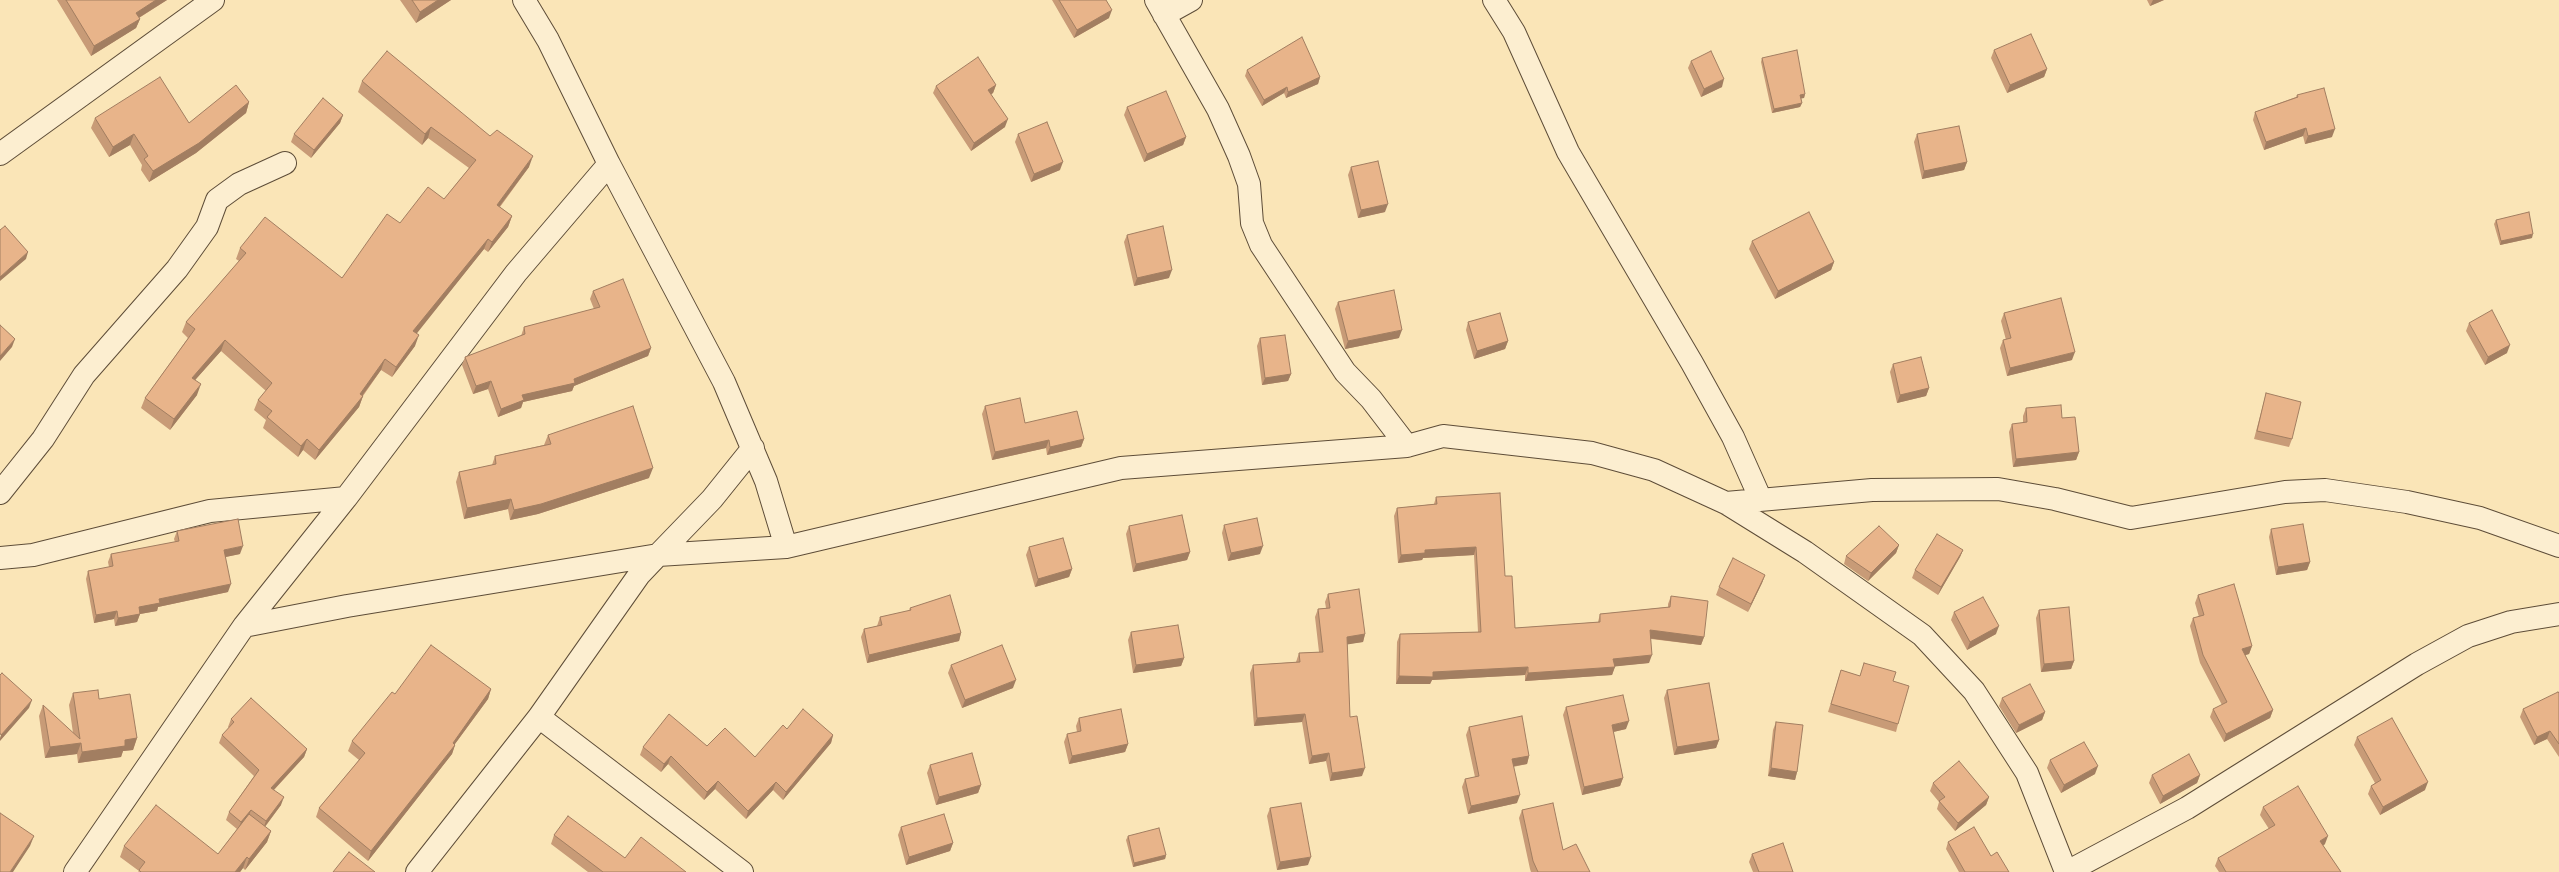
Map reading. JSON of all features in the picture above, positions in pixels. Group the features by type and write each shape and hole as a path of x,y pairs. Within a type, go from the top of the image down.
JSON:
{"street":[{"path":"0,154 213,0"},
{"path":"524,0 548,40 609,164 724,382 753,448 786,547"},
{"path":"1191,0 1160,8 1218,109 1239,156 1249,184 1252,223 1261,245 1345,372 1371,399 1407,446"},
{"path":"1494,0 1514,32 1568,152 1692,363 1733,437 1761,500"},
{"path":"0,493 43,440 84,375 177,269 207,227 217,200 239,184 285,163"},
{"path":"82,869 244,626 346,498 516,273 609,164"},
{"path":"244,626 347,606 658,555 786,547 1121,468 1407,446 1443,436 1592,453 1654,470 1726,503 1805,552 1922,635 1974,691 2027,773 2067,872 2187,808 2410,668 2462,639 2511,622 2559,614"},
{"path":"417,872 539,717 639,575 712,499 753,448"},
{"path":"1726,503 1872,490 1998,489 2055,499 2131,518 2285,492 2325,490 2407,502 2480,518 2559,546"},
{"path":"0,558 33,555 210,511 346,498"},
{"path":"539,717 742,872"}],"building":[{"path":"66,0 156,0 136,13 140,19 94,46"},
{"path":"412,0 438,0 420,12"},
{"path":"1059,0 1106,0 1112,10 1077,30"},
{"path":"2031,34 2047,69 2010,85 1994,50"},
{"path":"1302,37 1320,77 1288,92 1287,87 1264,100 1247,70"},
{"path":"1797,50 1805,94 1800,95 1802,103 1774,109 1762,58"},
{"path":"387,51 490,136 497,130 533,156 497,205 512,216 492,242 488,239 413,331 419,335 396,367 385,359 360,394 363,396 319,450 307,439 301,446 267,417 272,411 258,400 272,383 225,340 192,378 201,384 174,419 145,398 195,329 186,322 246,253 240,248 265,217 342,278 387,214 400,223 428,187 444,199 476,160 431,127 425,134 362,81"},
{"path":"1711,51 1724,79 1704,89 1691,61"},
{"path":"978,57 996,85 988,90 1008,119 974,143 936,86"},
{"path":"160,77 189,123 236,85 249,102 199,143 153,171 144,159 148,156 134,134 113,147 95,118"},
{"path":"2324,88 2335,129 2308,136 2306,128 2266,142 2255,112 2298,97 2297,95"},
{"path":"1166,91 1186,137 1147,154 1127,107"},
{"path":"323,98 343,115 314,150 294,134"},
{"path":"1047,122 1063,162 1034,174 1018,134"},
{"path":"1959,126 1967,162 1924,171 1917,134"},
{"path":"1378,161 1388,204 1361,210 1351,167"},
{"path":"1809,212 1834,262 1778,291 1752,241"},
{"path":"2529,212 2533,234 2501,241 2496,220"},
{"path":"5,226 28,252 0,277 0,230"},
{"path":"1163,226 1172,270 1137,278 1127,235"},
{"path":"623,279 651,348 574,379 575,383 522,395 524,400 501,409 491,381 476,386 465,357 525,334 524,327 600,307 593,291"},
{"path":"1394,290 1402,330 1348,341 1338,302"},
{"path":"2061,298 2075,352 2010,368 2003,340 2011,338 2004,313"},
{"path":"2492,310 2510,345 2488,357 2469,323"},
{"path":"1500,313 1508,341 1477,351 1468,322"},
{"path":"0,325 15,339 0,356"},
{"path":"1285,335 1291,374 1265,378 1260,338"},
{"path":"1921,357 1929,388 1900,395 1893,364"},
{"path":"2266,393 2301,402 2292,439 2257,431"},
{"path":"1020,398 1025,423 1077,411 1084,439 1050,447 1049,440 995,452 985,406"},
{"path":"2061,405 2062,418 2075,417 2079,452 2016,459 2012,424 2027,422 2026,408"},
{"path":"633,406 653,468 541,504 514,510 511,499 467,508 459,472 496,464 495,456 551,444 548,435"},
{"path":"1500,493 1505,576 1512,576 1515,628 1600,622 1600,614 1670,607 1671,596 1708,601 1704,637 1650,630 1652,655 1613,659 1615,667 1528,673 1528,667 1433,672 1433,677 1399,676 1400,634 1481,632 1476,547 1425,550 1425,553 1401,555 1397,508 1437,504 1436,497"},
{"path":"1182,515 1190,552 1136,564 1129,526"},
{"path":"1257,518 1263,546 1231,553 1224,525"},
{"path":"238,519 243,546 224,550 231,584 159,599 160,603 139,607 140,614 118,618 117,611 96,615 88,571 113,566 111,554 179,541 177,531"},
{"path":"2303,524 2310,562 2278,567 2271,529"},
{"path":"1879,526 1899,545 1871,573 1846,556"},
{"path":"1937,534 1963,550 1941,587 1915,570"},
{"path":"1063,538 1072,569 1038,579 1029,547"},
{"path":"1733,558 1765,575 1751,604 1719,587"},
{"path":"2234,584 2252,646 2242,649 2273,710 2226,734 2213,709 2227,702 2203,655 2193,618 2204,615 2198,595"},
{"path":"1359,589 1365,634 1347,637 1350,717 1357,716 1365,768 1332,773 1329,753 1312,756 1305,714 1257,718 1253,665 1300,662 1299,653 1323,652 1318,609 1330,608 1328,594"},
{"path":"950,595 961,633 869,655 864,629 882,625 880,617 911,610 910,608"},
{"path":"1983,597 1999,626 1970,642 1954,612"},
{"path":"2069,607 2074,661 2044,664 2039,610"},
{"path":"1178,625 1184,658 1136,665 1131,632"},
{"path":"431,645 491,689 453,743 455,745 371,851 319,808 365,753 352,741 392,692 395,694"},
{"path":"1002,645 1016,680 965,700 951,665"},
{"path":"1864,663 1896,672 1893,681 1909,686 1898,724 1831,704 1841,670 1860,676"},
{"path":"2,673 32,700 1,735 0,675"},
{"path":"1709,683 1719,740 1677,747 1667,690"},
{"path":"2030,684 2045,712 2019,725 2002,698"},
{"path":"98,690 99,699 130,694 137,738 125,740 125,746 82,752 81,743 50,747 43,705 80,739 73,693"},
{"path":"2558,692 2559,744 2550,731 2537,737 2523,709"},
{"path":"1623,695 1629,721 1612,725 1623,778 1584,787 1566,707"},
{"path":"251,698 307,749 271,788 284,797 266,821 251,810 241,822 229,812 259,770 222,735 234,722 231,719"},
{"path":"803,709 833,735 786,792 776,782 748,811 718,781 707,792 671,756 664,764 643,747 669,714 707,746 725,728 755,757 783,725 787,729"},
{"path":"1121,709 1128,744 1072,756 1067,734 1081,731 1079,718"},
{"path":"1522,716 1529,756 1512,759 1520,795 1471,806 1465,779 1479,776 1469,727"},
{"path":"2392,718 2428,782 2383,807 2371,786 2381,780 2357,737"},
{"path":"1776,722 1803,725 1797,772 1771,768"},
{"path":"2084,742 2098,766 2064,785 2050,760"},
{"path":"972,753 981,785 939,797 930,765"},
{"path":"2189,754 2200,775 2163,796 2152,775"},
{"path":"1959,761 1989,797 1958,823 1939,801 1945,797 1933,783"},
{"path":"2298,786 2328,836 2320,841 2341,872 2226,872 2218,858 2275,825 2263,807"},
{"path":"1301,803 1311,857 1280,862 1270,808"},
{"path":"1553,803 1563,850 1576,844 1590,872 1538,872 1533,861 1522,810"},
{"path":"156,805 218,854 249,814 271,831 249,859 247,857 235,872 141,872 139,870 145,862 124,846"},
{"path":"0,813 34,836 10,872 0,872"},
{"path":"944,814 953,843 909,857 901,827"},
{"path":"568,816 625,858 641,837 686,872 603,872 554,835"},
{"path":"1974,827 1991,856 1997,852 2009,872 1965,872 1948,842"},
{"path":"1159,828 1166,855 1134,863 1128,836"},
{"path":"1783,843 1793,872 1759,872 1752,854"},
{"path":"349,852 375,872 333,872"}]}
